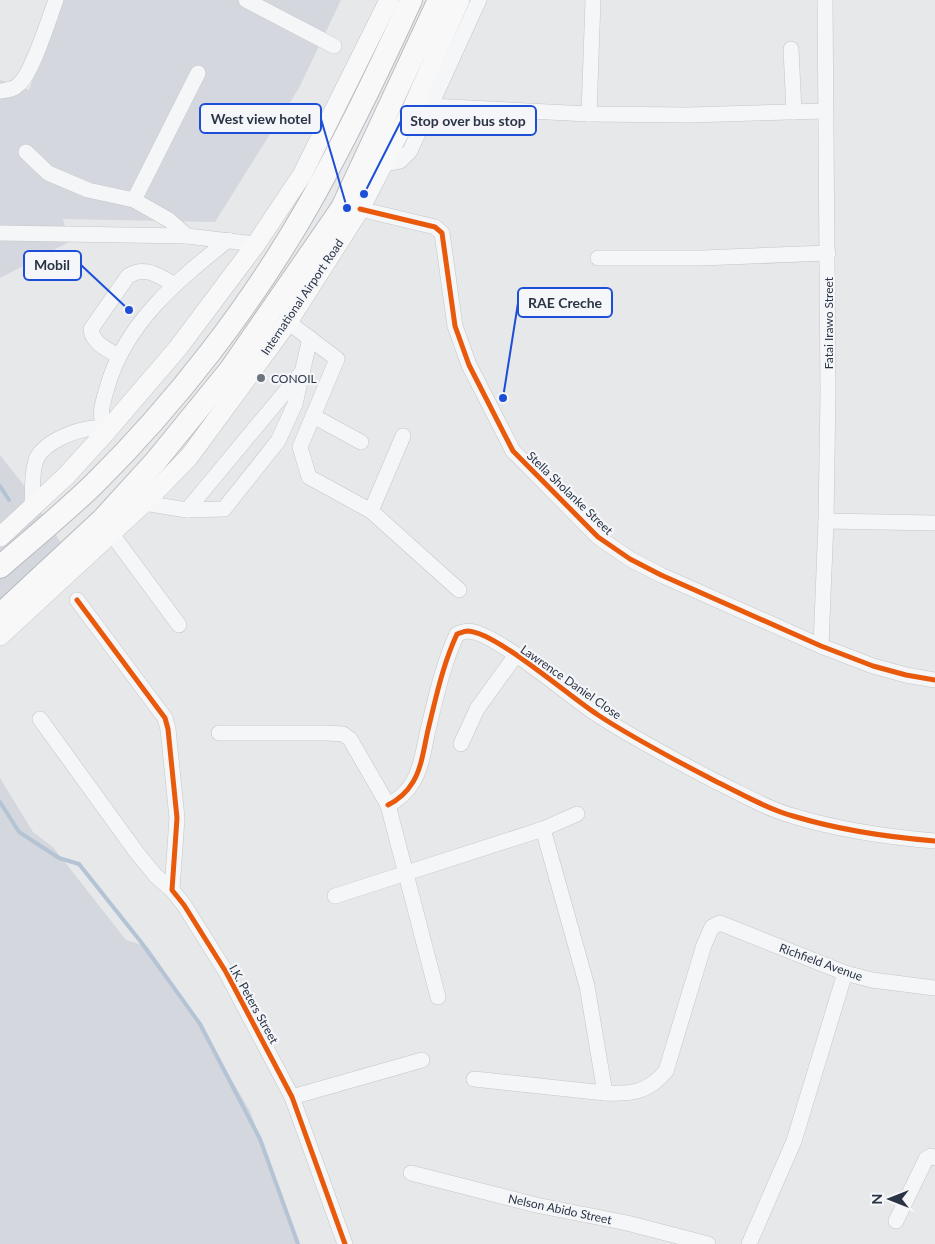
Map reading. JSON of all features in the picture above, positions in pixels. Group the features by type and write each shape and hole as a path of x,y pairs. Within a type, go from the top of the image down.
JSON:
{"highway":[{"path":"0,567 93,485 139,436 185,384 253,293 307,208 338,151 411,0"},
{"name":"International Airport Road","path":"0,615 109,512 198,411 241,354 342,208 439,0"}],"main road":[{"path":"0,537 66,476 103,435 178,348 256,244 302,175 389,0"},
{"name":"International Airport Road","path":"0,636 144,503 189,457 288,322 360,209 413,106 460,0"}],"street":[{"path":"0,90 11,90 20,84 27,73 56,0"},
{"path":"246,0 334,46"},
{"path":"383,164 400,160 410,151 479,0"},
{"path":"589,114 593,0"},
{"name":"Fatai Irawo Street","path":"821,646 826,521 828,252 825,0"},
{"path":"791,49 794,112"},
{"path":"134,200 198,73"},
{"path":"429,106 589,114 688,115 825,111"},
{"path":"26,152 48,174 88,190 134,200 169,220 187,236"},
{"name":"Stella Sholanke Street","path":"360,209 435,227 442,233 456,326 469,364 513,451 598,536 630,559 661,575 821,646 873,666 906,675 935,680"},
{"path":"0,233 187,236 256,244"},
{"path":"103,435 100,413 118,356 148,312 174,284 228,240"},
{"path":"598,258 702,258 828,252"},
{"path":"118,356 97,342 91,329 128,276 136,271 146,270 174,284"},
{"path":"288,322 337,359 300,448 309,477 371,512 459,590"},
{"path":"144,503 187,510 224,509 278,442 295,404 310,338"},
{"path":"187,510 303,371"},
{"path":"313,416 361,442"},
{"path":"32,508 33,473 37,458 54,441 78,430 93,428 103,435"},
{"path":"371,512 403,436"},
{"path":"826,521 935,523"},
{"path":"111,533 179,625"},
{"path":"77,600 165,718 177,818 172,890"},
{"name":"Lawrence Daniel Close","path":"388,805 398,800 413,782 421,762 440,683 457,634 468,631 482,634 598,715 684,765 769,807 791,816 836,828 872,834 935,840"},
{"path":"461,744 469,724 516,656"},
{"name":"I.K. Peters Street","path":"40,719 137,853 184,905 226,972 292,1097 345,1244"},
{"path":"219,733 342,734 350,739 388,805 438,997"},
{"path":"335,896 543,829 577,814"},
{"path":"474,1079 604,1093 587,986 543,829"},
{"name":"Richfield Avenue","path":"604,1093 624,1094 642,1090 656,1084 666,1071 704,945 712,927 720,924 730,925 844,973 872,980 935,988"},
{"path":"749,1244 794,1141 844,973"},
{"path":"292,1097 422,1060"},
{"path":"896,1221 926,1159 931,1156 935,1158"},
{"name":"Nelson Abido Street","path":"411,1173 536,1205 627,1223 708,1244"}],"shaded area":[{"path":"61,0 341,0 299,88 215,222 63,219 69,242 0,278 0,80 29,90"},
{"path":"0,455 22,483 73,561 0,622"},
{"path":"0,778 33,832 53,847 126,940 148,947 187,1004 250,1111 299,1244 0,1244"}],"waterway":[{"path":"0,486 9,500"},
{"path":"0,802 19,832 59,858 79,864 141,942 200,1024 260,1139 298,1244"}],"cycle path":[{"path":"360,209 435,227 442,233 455,326 469,365 513,451 598,537 630,559 661,575 821,646 873,666 906,675 935,680"},
{"path":"77,600 165,718 168,729 177,818 172,890 184,905 226,972 292,1097 345,1244"},
{"path":"388,805 399,798 411,786 416,776 448,657 457,634 468,631 481,634 496,642 586,707 627,733 717,782 764,805 793,816 845,829 935,841"}],"place":[{"name":"Stop over bus stop","path":"364,194"},
{"name":"West view hotel","path":"347,208"},
{"name":"Mobil","path":"129,310"},
{"name":"CONOIL","path":"261,378"},
{"name":"RAE Creche","path":"503,398"}]}
